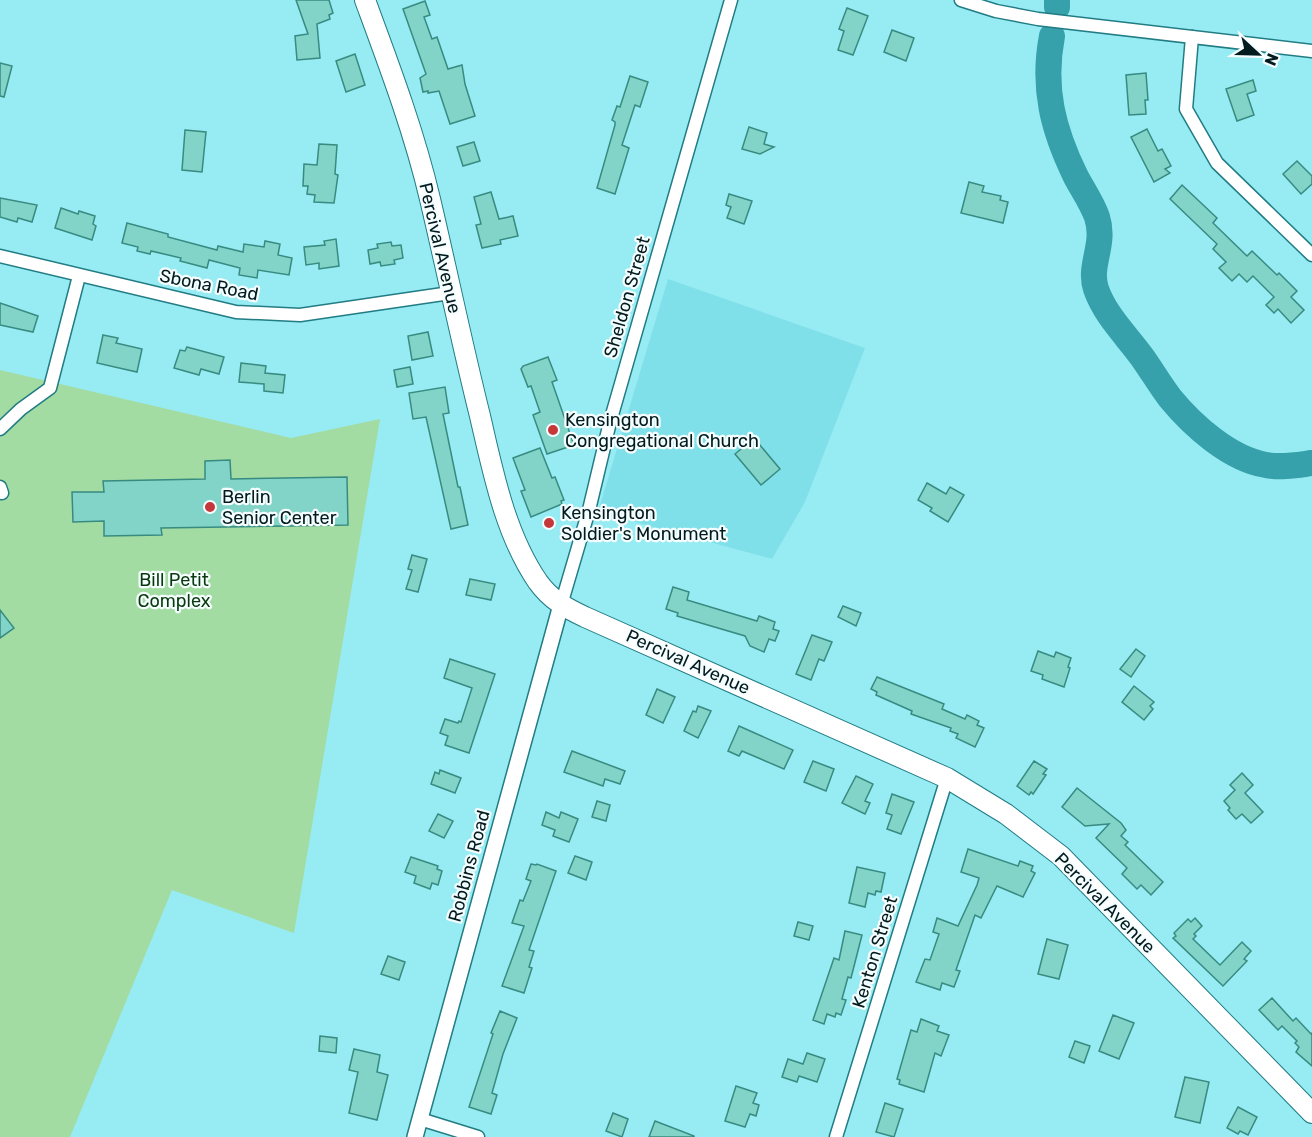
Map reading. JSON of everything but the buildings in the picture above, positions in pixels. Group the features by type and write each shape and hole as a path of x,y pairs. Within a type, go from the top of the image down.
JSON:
{"main road":[{"name":"Percival Avenue","path":"365,0 394,80 429,196 450,293 502,504 517,543 534,575 551,598 561,605 947,778 1006,814 1060,856 1312,1113"}],"street":[{"name":"Sheldon Street","path":"561,605 589,510 610,422 731,0"},
{"path":"961,0 996,11 1038,19 1312,51"},
{"path":"1192,37 1186,109 1217,163 1312,255"},
{"name":"Sbona Road","path":"0,256 236,312 300,315 450,293"},
{"path":"0,429 21,409 50,388 79,276"},
{"name":"Robbins Road","path":"415,1137 561,605"},
{"name":"Kenton Street","path":"836,1137 947,778"},
{"path":"420,1119 478,1137"}],"shaded area":[{"path":"668,279 865,348 805,502 772,559 598,512"}],"green space":[{"name":"Bill Petit Complex","path":"0,370 291,438 380,419 294,933 172,890 70,1137 0,1137"}],"waterway":[{"path":"1057,0 1057,7"},
{"path":"1052,36 1048,73 1052,108 1068,160 1097,217 1100,237 1094,280 1105,308 1170,398 1213,440 1252,462 1272,466 1312,463"}],"place":[{"name":"Kensington Congregational Church","path":"553,430"},
{"name":"Berlin Senior Center","path":"210,507"},
{"name":"Kensington Soldier's Monument","path":"549,523"}]}
